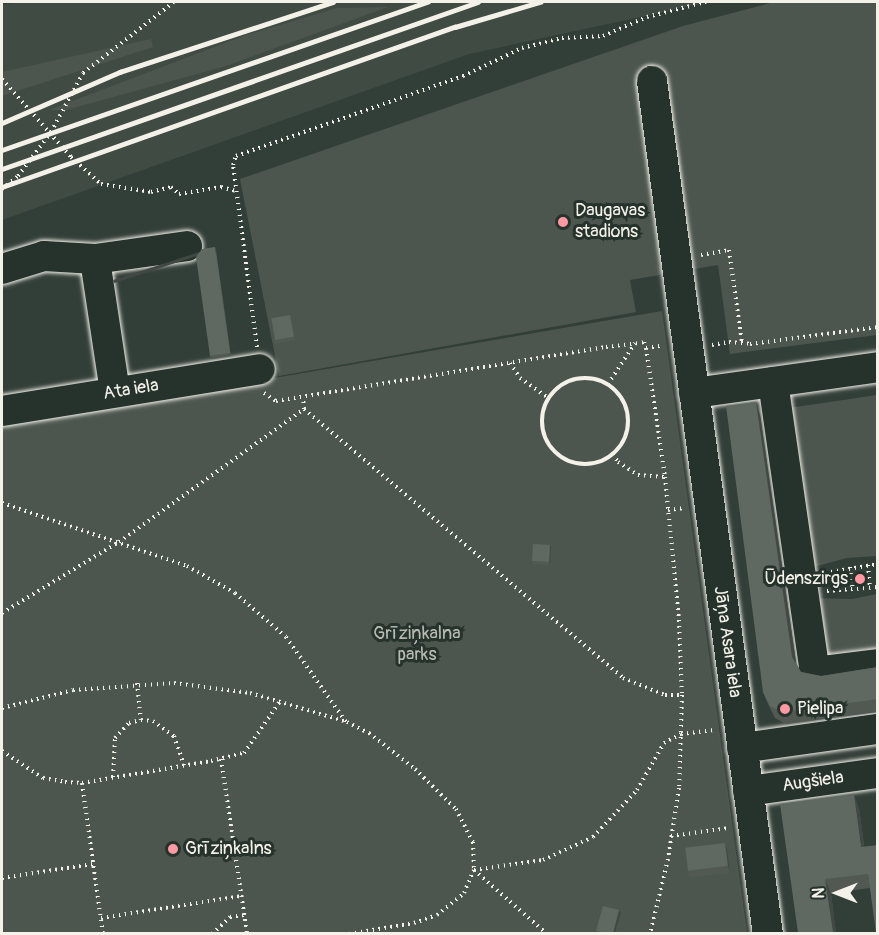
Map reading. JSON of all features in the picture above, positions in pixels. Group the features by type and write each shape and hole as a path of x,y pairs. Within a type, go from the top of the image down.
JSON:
{"street":[{"name":"Jāņa Asara iela","path":"652,81 674,259 694,393 734,738 748,791 768,933"},
{"path":"2,269 44,256 95,260 187,246"},
{"path":"95,260 115,392"},
{"path":"694,393 878,367"},
{"name":"Ata iela","path":"2,411 247,371"},
{"path":"773,382 814,667 824,671 878,664"},
{"path":"734,738 878,729"},
{"name":"Augšiela","path":"748,791 878,773"}],"path":[{"path":"2,189 18,176 51,132 82,73 174,2"},
{"path":"644,342 276,401 247,371 237,192 232,165 236,156 463,76 522,48 562,38 603,36 647,17 706,2"},
{"path":"2,79 90,177 113,188 151,192 171,187 184,194 221,187 237,192"},
{"path":"674,259 729,250 742,343"},
{"path":"688,350 729,342 742,343 878,327"},
{"path":"608,384 635,343"},
{"path":"646,348 665,477 679,620 682,695 679,788 650,933"},
{"path":"510,363 520,378 549,398"},
{"path":"591,377 608,384 622,398 629,422 626,435 613,453 586,464 562,457 552,448 542,424 549,398 566,382 578,378 591,377"},
{"path":"303,398 304,409 623,678 665,695 682,695"},
{"path":"2,613 119,542 304,409"},
{"path":"613,453 618,462 638,475 665,477"},
{"path":"2,503 187,566 254,606 297,651 347,722"},
{"path":"801,585 850,567 878,564"},
{"path":"867,565 870,587"},
{"path":"850,567 853,590"},
{"path":"801,585 853,590 878,587"},
{"path":"137,683 141,720"},
{"path":"2,708 73,690 137,683 204,686 281,700 347,722 369,734 415,769 456,809 473,842 474,870 455,903 437,915 396,926 349,933"},
{"path":"2,751 43,778 82,783 221,759 244,753 281,700"},
{"path":"113,777 112,752 115,738 129,723 141,720 153,721 174,736 184,765"},
{"path":"474,870 543,860 593,837 637,790 664,743 681,734 734,738"},
{"path":"221,759 247,933"},
{"path":"82,783 103,933"},
{"path":"671,836 739,827"},
{"path":"2,878 93,864"},
{"path":"474,870 547,933"},
{"path":"101,918 242,896"},
{"path":"212,933 230,917 244,915"},
{"path":"396,926 397,933"}],"shaded area":[{"path":"31,2 710,2 469,54 2,220 2,4"}],"green space":[{"name":"Daugavas stadions","path":"774,2 877,2 877,335 730,354 718,265 630,280 636,312 279,376 240,179 683,26"},
{"path":"388,7 226,66 66,110 49,110 246,35 337,8"},
{"path":"151,39 153,47 2,96 2,72"},
{"name":"Grīziņkalna parks","path":"662,311 747,933 2,933 2,425"},
{"path":"877,395 877,556 847,558 806,569 782,409"},
{"path":"877,594 877,657 824,664 811,598 852,599"}],"building":[{"path":"215,247 230,353 210,356 196,257 202,249"},
{"path":"290,315 294,337 275,340 271,318"},
{"path":"756,402 792,657 801,672 821,676 878,667 878,699 782,712 770,706 763,692 726,406"},
{"path":"533,544 550,545 549,562 532,561"},
{"path":"854,794 861,847 878,845 878,933 876,933 868,874 825,879 833,933 798,933 780,804"},
{"path":"725,843 728,866 688,871 685,848"},
{"path":"603,906 619,910 613,933 596,931"}],"railway":[{"path":"2,123 120,72 333,2"},
{"path":"2,150 428,2"},
{"path":"2,169 478,2"},
{"path":"2,187 455,27 540,2"}],"place":[{"name":"Daugavas stadions","path":"563,222"},
{"name":"Ūdenszirgs","path":"860,579"},
{"name":"Pielipa","path":"785,709"},
{"name":"Grīziņkalns","path":"173,849"}]}
